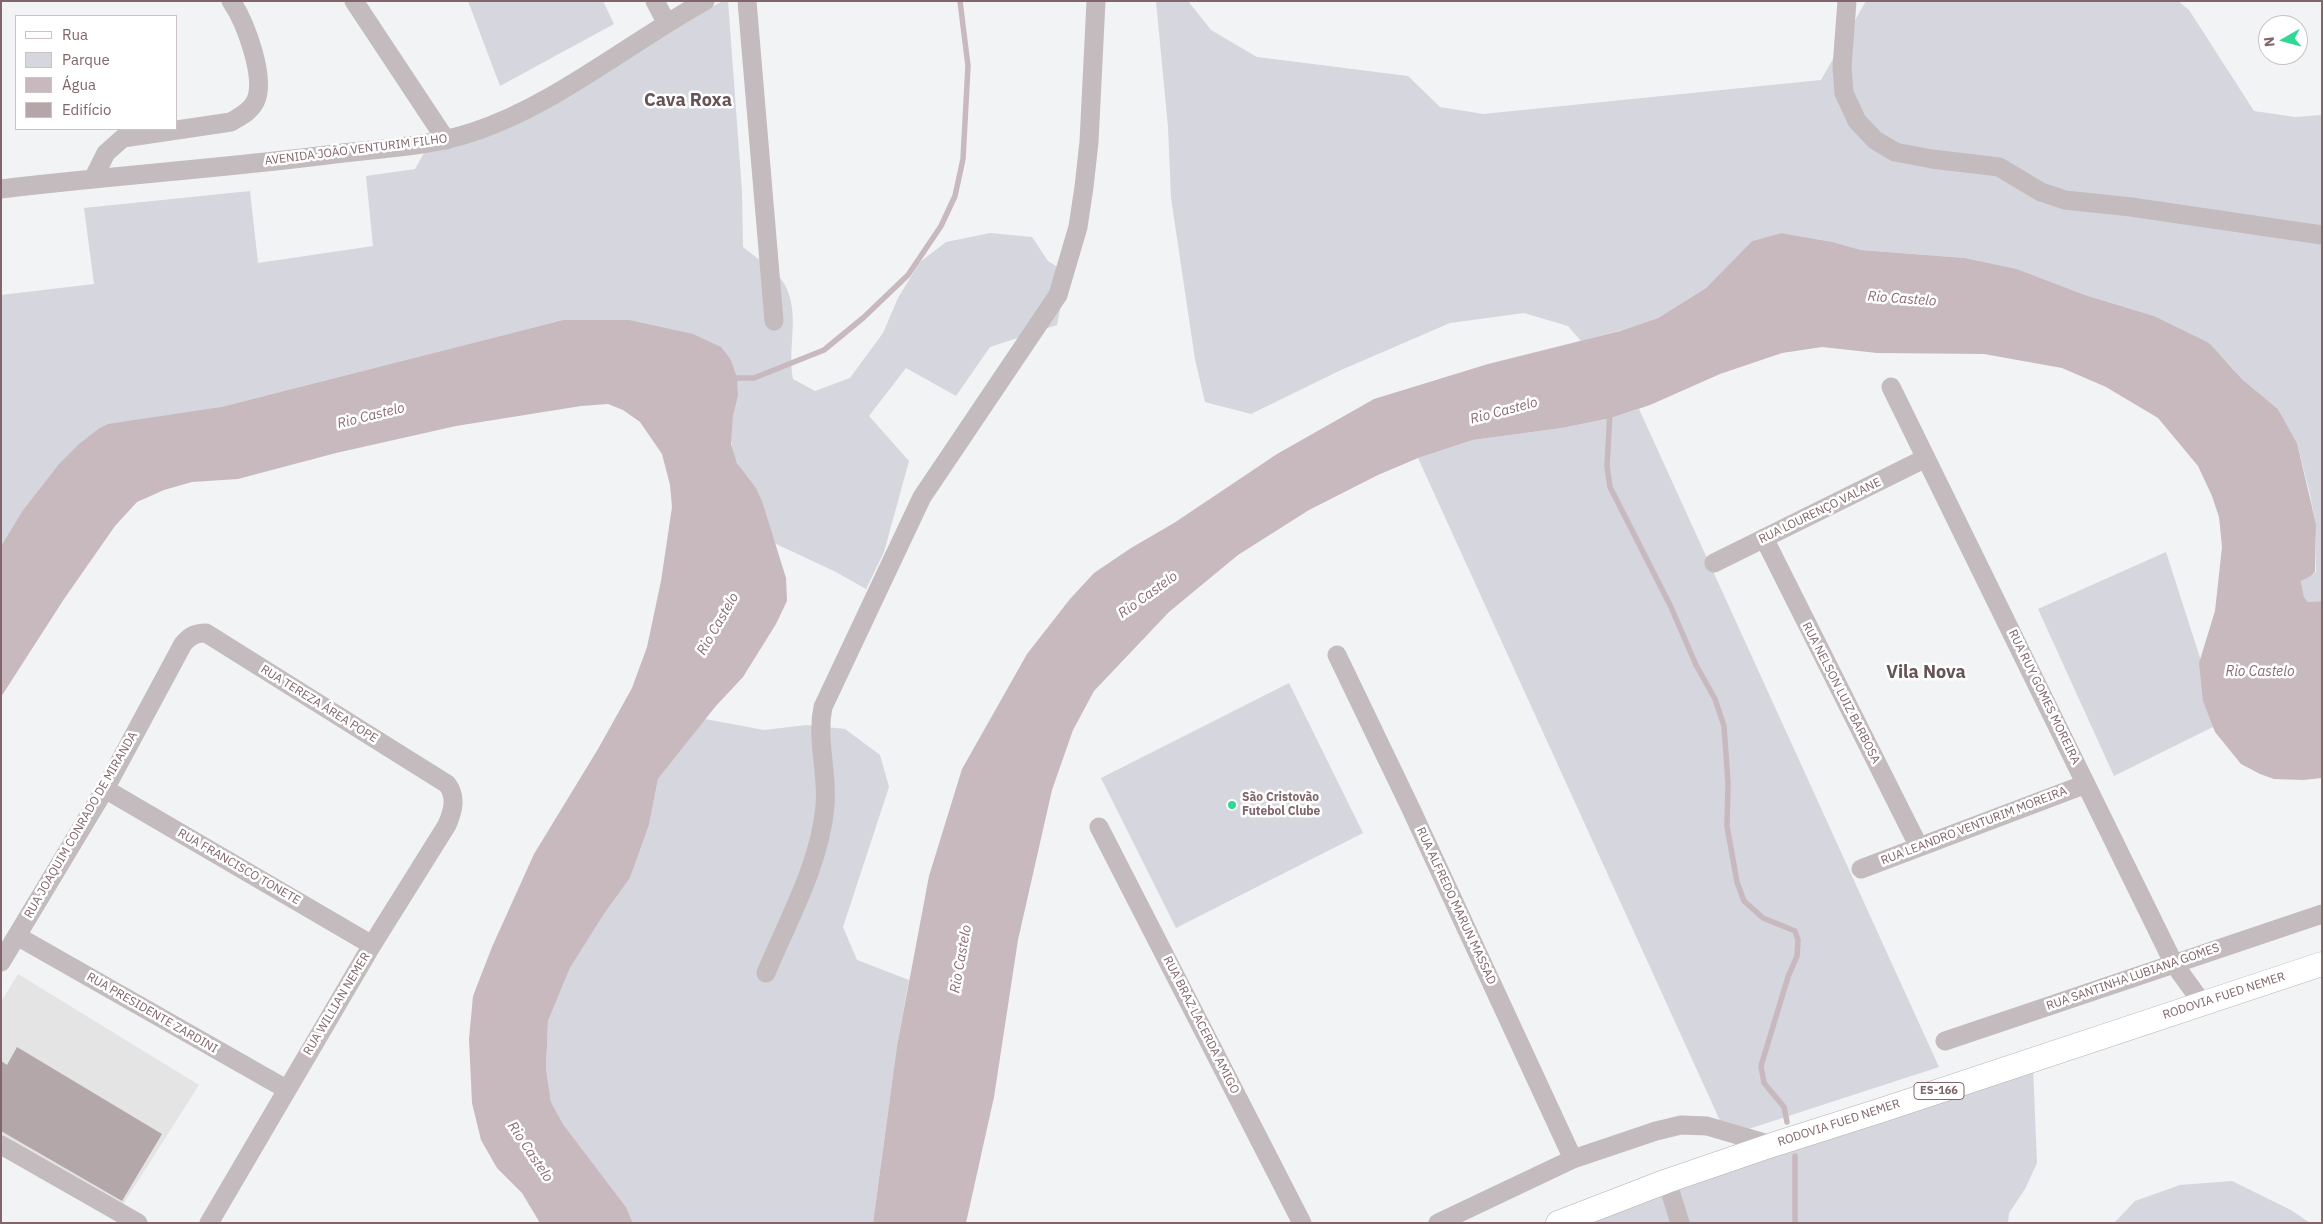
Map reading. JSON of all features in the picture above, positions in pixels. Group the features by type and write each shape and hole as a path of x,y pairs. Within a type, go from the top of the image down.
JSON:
{"main road":[{"name":"RODOVIA FUED NEMER","path":"1558,1223 1668,1180 1772,1144 2322,964"}],"street":[{"path":"178,130 231,122 245,113 256,102 258,83 255,62 247,33 230,1"},
{"path":"354,1 446,140"},
{"path":"655,1 666,22"},
{"name":"AVENIDA JOÃO VENTURIM FILHO","path":"1,189 94,178 306,158 446,140 507,119 535,105 666,22 706,1"},
{"path":"747,1 774,321"},
{"path":"766,973 806,878 822,825 825,803 825,779 820,724 823,707 922,497 1058,295 1078,227 1084,187 1089,142 1096,1"},
{"path":"1847,1 1842,67 1844,93 1857,121 1875,140 1895,152 1932,159 1999,167 2042,192 2065,200 2131,207 2322,235"},
{"path":"94,178 106,153 123,138 177,130"},
{"name":"RUA RUY GOMES MOREIRA","path":"1891,387 2174,964 2203,1004"},
{"name":"RUA LOURENÇO VALANE","path":"1714,563 1926,458"},
{"name":"RUA NELSON LUIZ BARBOSA","path":"1764,538 1919,847"},
{"name":"RUA TEREZA ÁREA POPE","path":"189,637 198,633 206,633 447,784"},
{"name":"RUA JOAQUIM CONRADO DE MIRANDA","path":"1,962 105,789 183,644 189,637"},
{"name":"RUA ALFREDO MARUN MASSAD","path":"1337,655 1411,809 1572,1159"},
{"name":"RUA WILLIAN NEMER","path":"209,1223 372,945 447,825 454,805 453,795 447,784"},
{"name":"RUA LEANDRO VENTURIM MOREIRA","path":"1861,869 2086,784"},
{"name":"RUA FRANCISCO TONETE","path":"105,789 372,945"},
{"name":"RUA BRAZ LACERDA AMIGO","path":"1100,827 1302,1223"},
{"name":"RUA SANTINHA LUBIANA GOMES","path":"1945,1041 2322,914"},
{"name":"RUA PRESIDENTE ZARDINI","path":"17,936 286,1089"},
{"path":"1438,1223 1572,1159 1656,1131 1681,1125 1707,1126 1772,1144"},
{"path":"1,1145 138,1223"},
{"path":"1668,1180 1680,1223"}],"shaded area":[{"path":"18,974 199,1085 122,1206 1,1135 1,1002"}],"green space":[{"path":"468,1 603,1 614,24 500,86"},
{"path":"723,1 728,1 742,191 743,247 773,271 786,287 790,298 793,321 791,356 793,379 815,391 850,378 883,333 898,298 920,262 946,242 990,233 1032,237 1048,261 1067,273 1057,325 990,347 956,396 906,368 869,416 909,461 884,552 866,589 836,572 774,543 758,492 740,468 734,456 731,430 738,396 629,320 563,320 221,407 98,429 58,465 23,510 1,546 1,295 94,284 84,208 250,191 258,263 373,246 366,176 415,169 430,143 483,128"},
{"path":"1156,1 1188,1 1211,30 1257,57 1408,76 1440,107 1483,114 1821,80 1866,1 2178,1 2189,10 2254,111 2295,117 2322,115 2322,601 2308,602 2304,597 2301,580 2316,572 2316,524 2297,443 2278,409 2243,380 2228,363 2154,316 2085,295 2017,269 1965,258 1861,250 1833,242 1781,233 1752,241 1706,288 1658,318 1626,329 1581,341 1568,326 1524,313 1450,323 1341,370 1251,414 1205,402 1195,359 1171,198 1168,127"},
{"path":"1639,409 1939,1067 1727,1136 1418,458 1473,440 1562,428 1611,418"},
{"path":"2166,552 2221,723 2114,776 2038,609"},
{"name":"São Cristovão Futebol Clube","path":"1289,683 1363,833 1176,928 1101,778"},
{"path":"705,719 764,730 807,725 845,729 880,755 889,787 843,927 857,960 909,980 897,1046 873,1223 633,1223 626,1207 563,1124 551,1102 546,1069 548,1021 570,968 604,914 630,878 649,825 658,779"},
{"path":"2033,1067 2037,1163 2025,1189 2009,1213 2008,1223 1570,1223"},
{"path":"2232,1181 2291,1210 2310,1223 2114,1223 2135,1201 2180,1185"}],"water":[{"name":"Rio Castelo","path":"1781,233 1833,242 1861,250 1965,258 2017,269 2085,295 2154,316 2209,343 2243,380 2278,409 2297,443 2316,524 2315,572 2301,581 2304,597 2308,602 2322,601 2322,778 2303,780 2274,779 2260,774 2241,764 2215,732 2203,701 2199,663 2215,611 2222,547 2219,517 2212,496 2198,466 2158,418 2106,387 2062,368 1984,354 1877,353 1822,347 1782,353 1720,374 1650,405 1611,418 1562,428 1473,440 1418,458 1378,475 1309,510 1238,555 1169,612 1094,691 1073,730 1052,790 1018,940 994,1097 966,1223 873,1223 897,1046 929,876 962,769 1027,654 1070,599 1094,573 1131,548 1174,523 1277,454 1374,399 1488,364 1620,331 1658,318 1706,288 1752,241"},
{"name":"Rio Castelo","path":"563,320 629,320 693,334 721,347 731,360 737,378 738,396 733,416 731,444 737,463 756,488 762,501 786,578 787,601 776,624 743,677 715,707 658,779 649,825 630,878 604,914 570,968 548,1021 546,1069 551,1102 563,1124 626,1207 633,1223 540,1223 522,1193 497,1168 481,1140 472,1103 469,1039 473,996 492,947 534,854 598,749 632,688 647,647 661,581 672,507 670,485 662,454 640,422 623,410 608,404 581,406 456,426 336,453 238,479 192,482 164,490 137,502 115,526 64,599 1,697 1,546 23,510 58,465 98,429 108,424 221,407"}],"building":[{"path":"17,1047 162,1134 122,1201 1,1131 1,1061 7,1065"}],"waterway":[{"path":"731,382 737,378 754,378 824,350 863,318 908,275 941,226 955,196 963,159 968,66 960,1"},
{"path":"1610,412 1607,466 1610,487 1671,607 1696,665 1715,699 1724,726 1728,783 1727,826 1737,882 1744,901 1763,918 1795,931 1798,940 1797,956 1788,977 1761,1066 1764,1083 1784,1107 1787,1122"},
{"path":"1795,1156 1795,1223"}],"place":[{"name":"São Cristovão Futebol Clube","path":"1232,805"}],"district":[{"name":"Cava Roxa","path":"688,101"},
{"name":"Vila Nova","path":"1926,673"}]}
